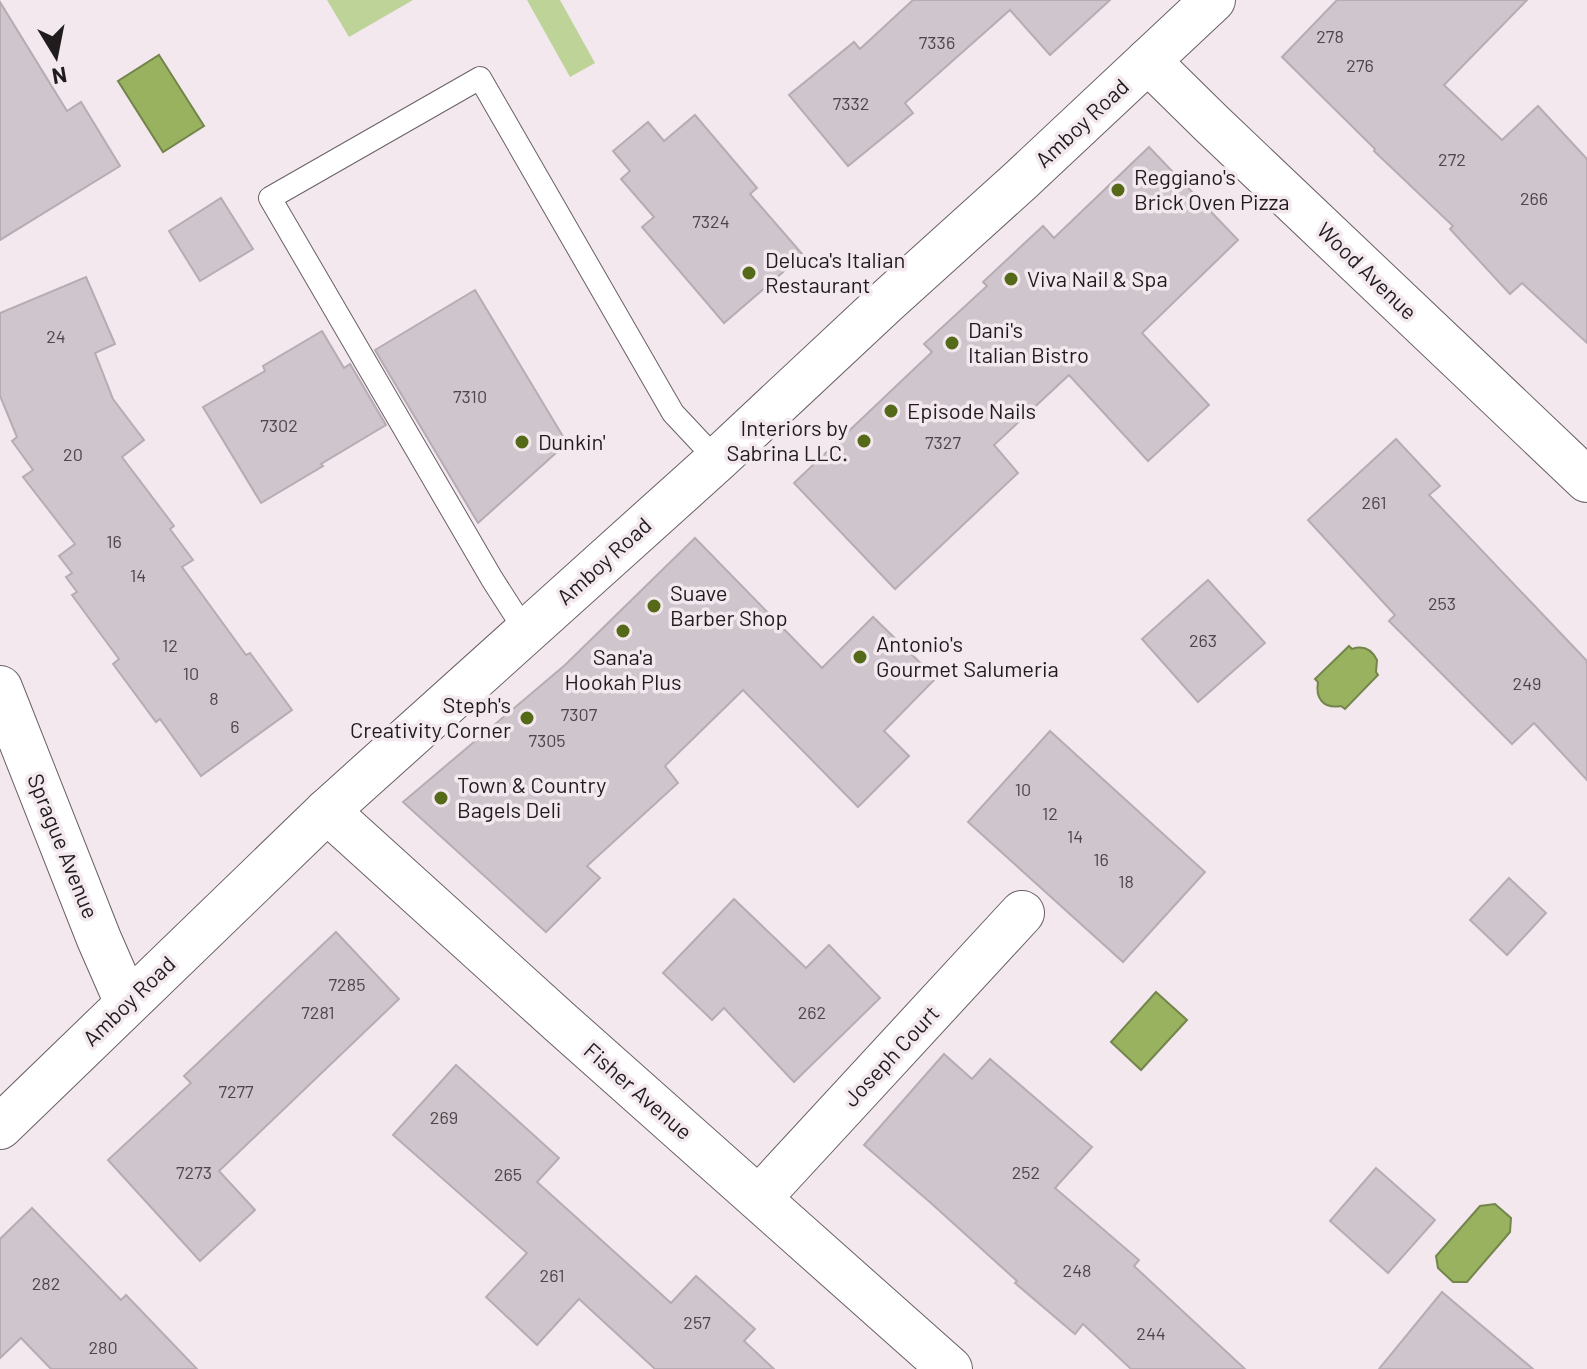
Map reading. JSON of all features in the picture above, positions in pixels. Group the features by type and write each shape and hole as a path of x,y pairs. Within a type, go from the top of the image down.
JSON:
{"street":[{"name":"Amboy Road","path":"0,1127 327,811 717,460 1213,0"},
{"name":"Wood Avenue","path":"1148,61 1587,480"},
{"name":"Sprague Avenue","path":"0,688 127,1003"},
{"name":"Fisher Avenue","path":"327,811 950,1369"},
{"name":"Joseph Court","path":"759,1198 1022,913"}],"lane":[{"path":"526,632 270,198 480,78 673,413 717,460"}],"shaded area":[{"path":"327,0 413,0 349,37"},
{"path":"527,0 560,0 595,63 570,77"},
{"path":"159,55 204,126 163,152 118,81"},
{"path":"1349,646 1352,649 1367,649 1373,654 1377,660 1378,675 1345,709 1322,702 1315,679"},
{"path":"1156,992 1187,1020 1141,1070 1111,1042"},
{"path":"1495,1204 1511,1218 1510,1232 1467,1282 1453,1282 1438,1268 1436,1256 1480,1206"}],"building":[{"path":"913,0 1110,0 1050,55 1010,10 905,103 913,113 848,166 789,95 854,42 860,49"},
{"path":"1337,0 1527,0 1444,85 1502,140 1538,106 1587,159 1587,343 1522,283 1510,294 1450,229 1453,226 1282,57"},
{"path":"0,2 67,111 81,102 120,166 0,240"},
{"path":"695,115 757,188 750,194 803,255 724,323 642,227 654,217 621,179 630,171 613,151 648,122 664,141"},
{"path":"1149,147 1238,240 1142,333 1209,405 1148,461 1069,375 994,445 1018,473 895,589 794,483 932,352 924,344 987,286 983,282 1043,226 1054,238"},
{"path":"221,198 253,249 200,281 169,231"},
{"path":"86,277 115,344 95,353 113,399 144,440 122,457 174,526 170,529 193,560 182,567 246,655 250,653 292,710 201,776 160,719 156,722 113,664 119,659 72,595 77,592 66,577 72,573 59,556 75,544 23,477 33,470 12,441 17,437 0,396 0,313"},
{"path":"475,290 567,443 478,523 375,350"},
{"path":"322,331 344,368 350,364 386,425 261,503 203,407 265,371 263,366"},
{"path":"1396,439 1440,486 1429,495 1587,661 1587,780 1534,723 1512,744 1389,621 1395,615 1308,520"},
{"path":"695,538 822,668 873,617 936,678 884,731 909,756 858,807 743,690 665,766 678,783 587,866 600,878 546,932 403,802 565,665"},
{"path":"1208,580 1265,643 1198,702 1142,639"},
{"path":"1050,731 1205,872 1123,962 968,822"},
{"path":"1509,878 1546,913 1507,955 1470,920"},
{"path":"734,899 806,968 829,945 880,998 794,1082 724,1008 712,1020 663,973"},
{"path":"336,932 399,999 219,1171 255,1210 200,1261 108,1160 191,1083 184,1076"},
{"path":"944,1054 972,1079 990,1059 1092,1147 1055,1188 1139,1260 1134,1266 1245,1369 1131,1369 1083,1324 1075,1334 864,1145"},
{"path":"456,1065 559,1158 537,1182 671,1303 696,1276 755,1329 744,1341 774,1369 655,1369 579,1299 537,1345 486,1297 527,1253 393,1135"},
{"path":"1376,1168 1435,1220 1388,1273 1330,1221"},
{"path":"32,1208 121,1300 126,1295 197,1369 51,1369 21,1338 0,1358 0,1239"},
{"path":"1442,1292 1533,1369 1379,1369"}],"place":[{"name":"Reggiano's Brick Oven Pizza","path":"1118,190"},
{"name":"Deluca's Italian Restaurant","path":"749,273"},
{"name":"Viva Nail & Spa","path":"1011,279"},
{"name":"Dani's Italian Bistro","path":"952,343"},
{"name":"Episode Nails","path":"891,411"},
{"name":"Interiors by Sabrina LLC.","path":"864,441"},
{"name":"Dunkin'","path":"522,442"},
{"name":"Suave Barber Shop","path":"654,606"},
{"name":"Sana'a Hookah Plus","path":"623,631"},
{"name":"Antonio's Gourmet Salumeria","path":"860,657"},
{"name":"Steph's Creativity Corner","path":"527,718"},
{"name":"Town & Country Bagels Deli","path":"441,798"}]}
